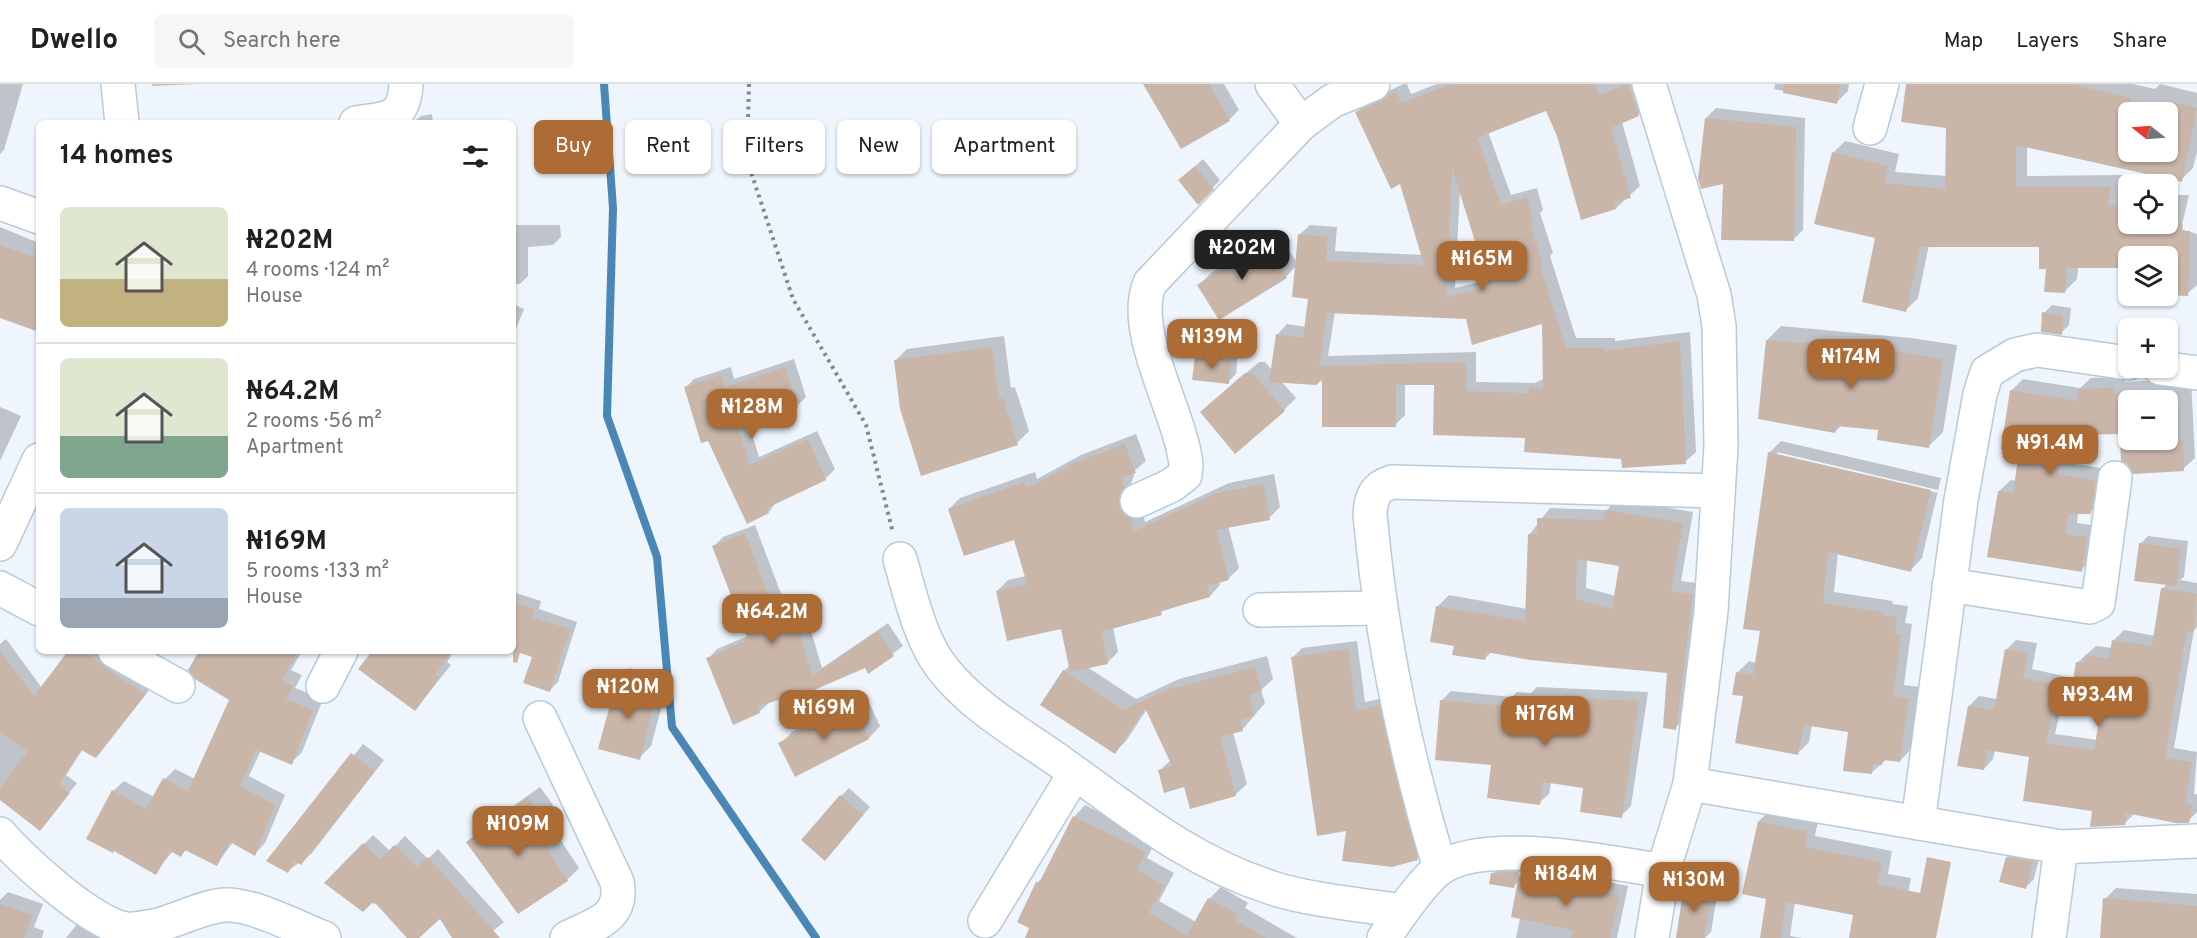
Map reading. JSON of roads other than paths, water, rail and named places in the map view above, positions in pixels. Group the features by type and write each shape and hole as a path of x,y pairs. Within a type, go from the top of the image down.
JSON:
{"street":[{"path":"118,84 122,120"},
{"path":"378,120 399,112 405,100 406,84"},
{"path":"1272,84 1300,124"},
{"path":"1137,501 1185,475 1186,465 1149,338 1144,309 1145,295 1150,283 1300,124 1332,101 1373,84"},
{"path":"1649,84 1714,295 1719,326 1720,446 1711,611 1690,784 1663,871 1652,938"},
{"path":"1870,128 1882,84"},
{"path":"0,203 36,215"},
{"path":"1918,823 1961,500 1980,394 1987,372 2015,354 2037,350 2118,362"},
{"path":"2178,370 2197,373"},
{"path":"0,544 36,466"},
{"path":"1949,585 2090,606 2098,603 2115,478"},
{"path":"1440,868 1413,776 1390,677 1370,514 1374,494 1381,485 1392,482 1718,491"},
{"path":"900,559 917,619 942,668 973,699 1183,850 1222,869 1275,889 1402,912"},
{"path":"0,588 36,607"},
{"path":"1260,610 1380,608"},
{"path":"120,654 178,686"},
{"path":"323,686 339,654"},
{"path":"540,718 617,882 620,894 618,905 611,914 567,938"},
{"path":"985,921 1075,773"},
{"path":"1690,784 2061,847 2197,841"},
{"path":"0,834 17,854 84,910 126,930 179,929 209,908 226,905 248,909 324,938"},
{"path":"2049,938 2061,847"},
{"path":"1384,938 1402,912 1440,868 1459,859 1530,855 1582,858 1663,871"}],"waterway":[{"path":"604,84 613,208 607,416 657,557 672,727 816,938"}]}
